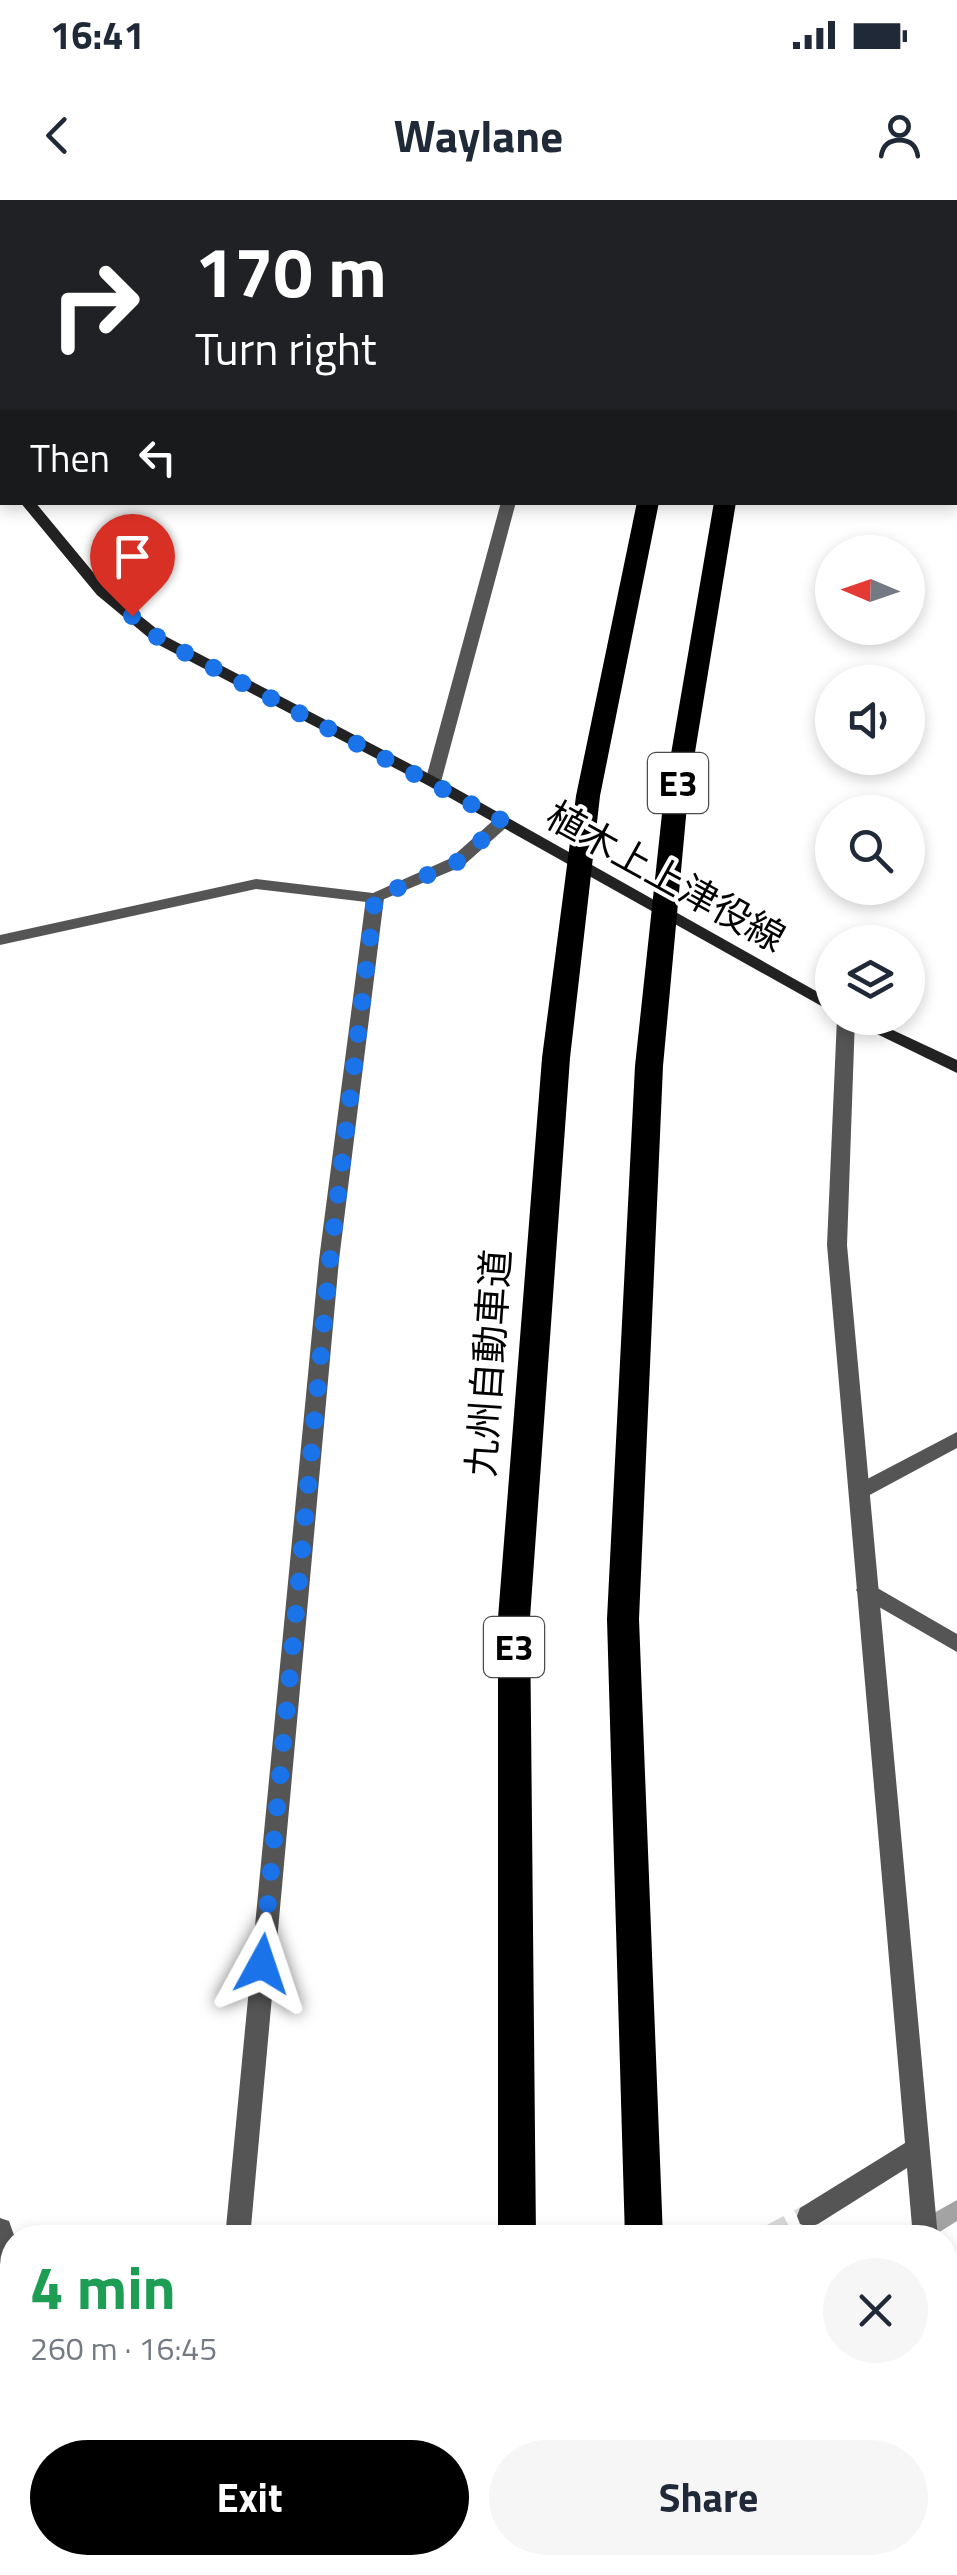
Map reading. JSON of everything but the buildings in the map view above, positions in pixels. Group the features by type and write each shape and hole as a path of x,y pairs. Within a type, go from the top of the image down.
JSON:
{"highway":[{"name":"九州自動車道","path":"517,2225 514,1618 556,1058 588,796 647,505"},
{"name":"E3","path":"644,2225 623,1619 649,1066 676,795 725,505"}],"main road":[{"name":"植木上上津役線","path":"30,505 102,592 161,640 433,782 815,996"},
{"path":"886,1035 957,1068"}],"street":[{"path":"433,782 508,505"},
{"path":"0,940 256,884 375,898 457,862 503,821"},
{"path":"237,2225 330,1260 375,898"},
{"path":"849,1035 837,1245 924,2225"},
{"path":"859,1492 957,1439"},
{"path":"867,1590 957,1644"},
{"path":"809,2216 915,2150"}],"waterway":[{"path":"932,2225 957,2210"}],"tunnel":[{"path":"792,2225 809,2216"}],"route":[{"path":"132,616 161,640 503,821 457,862 375,898 330,1260 262,1964"}]}
